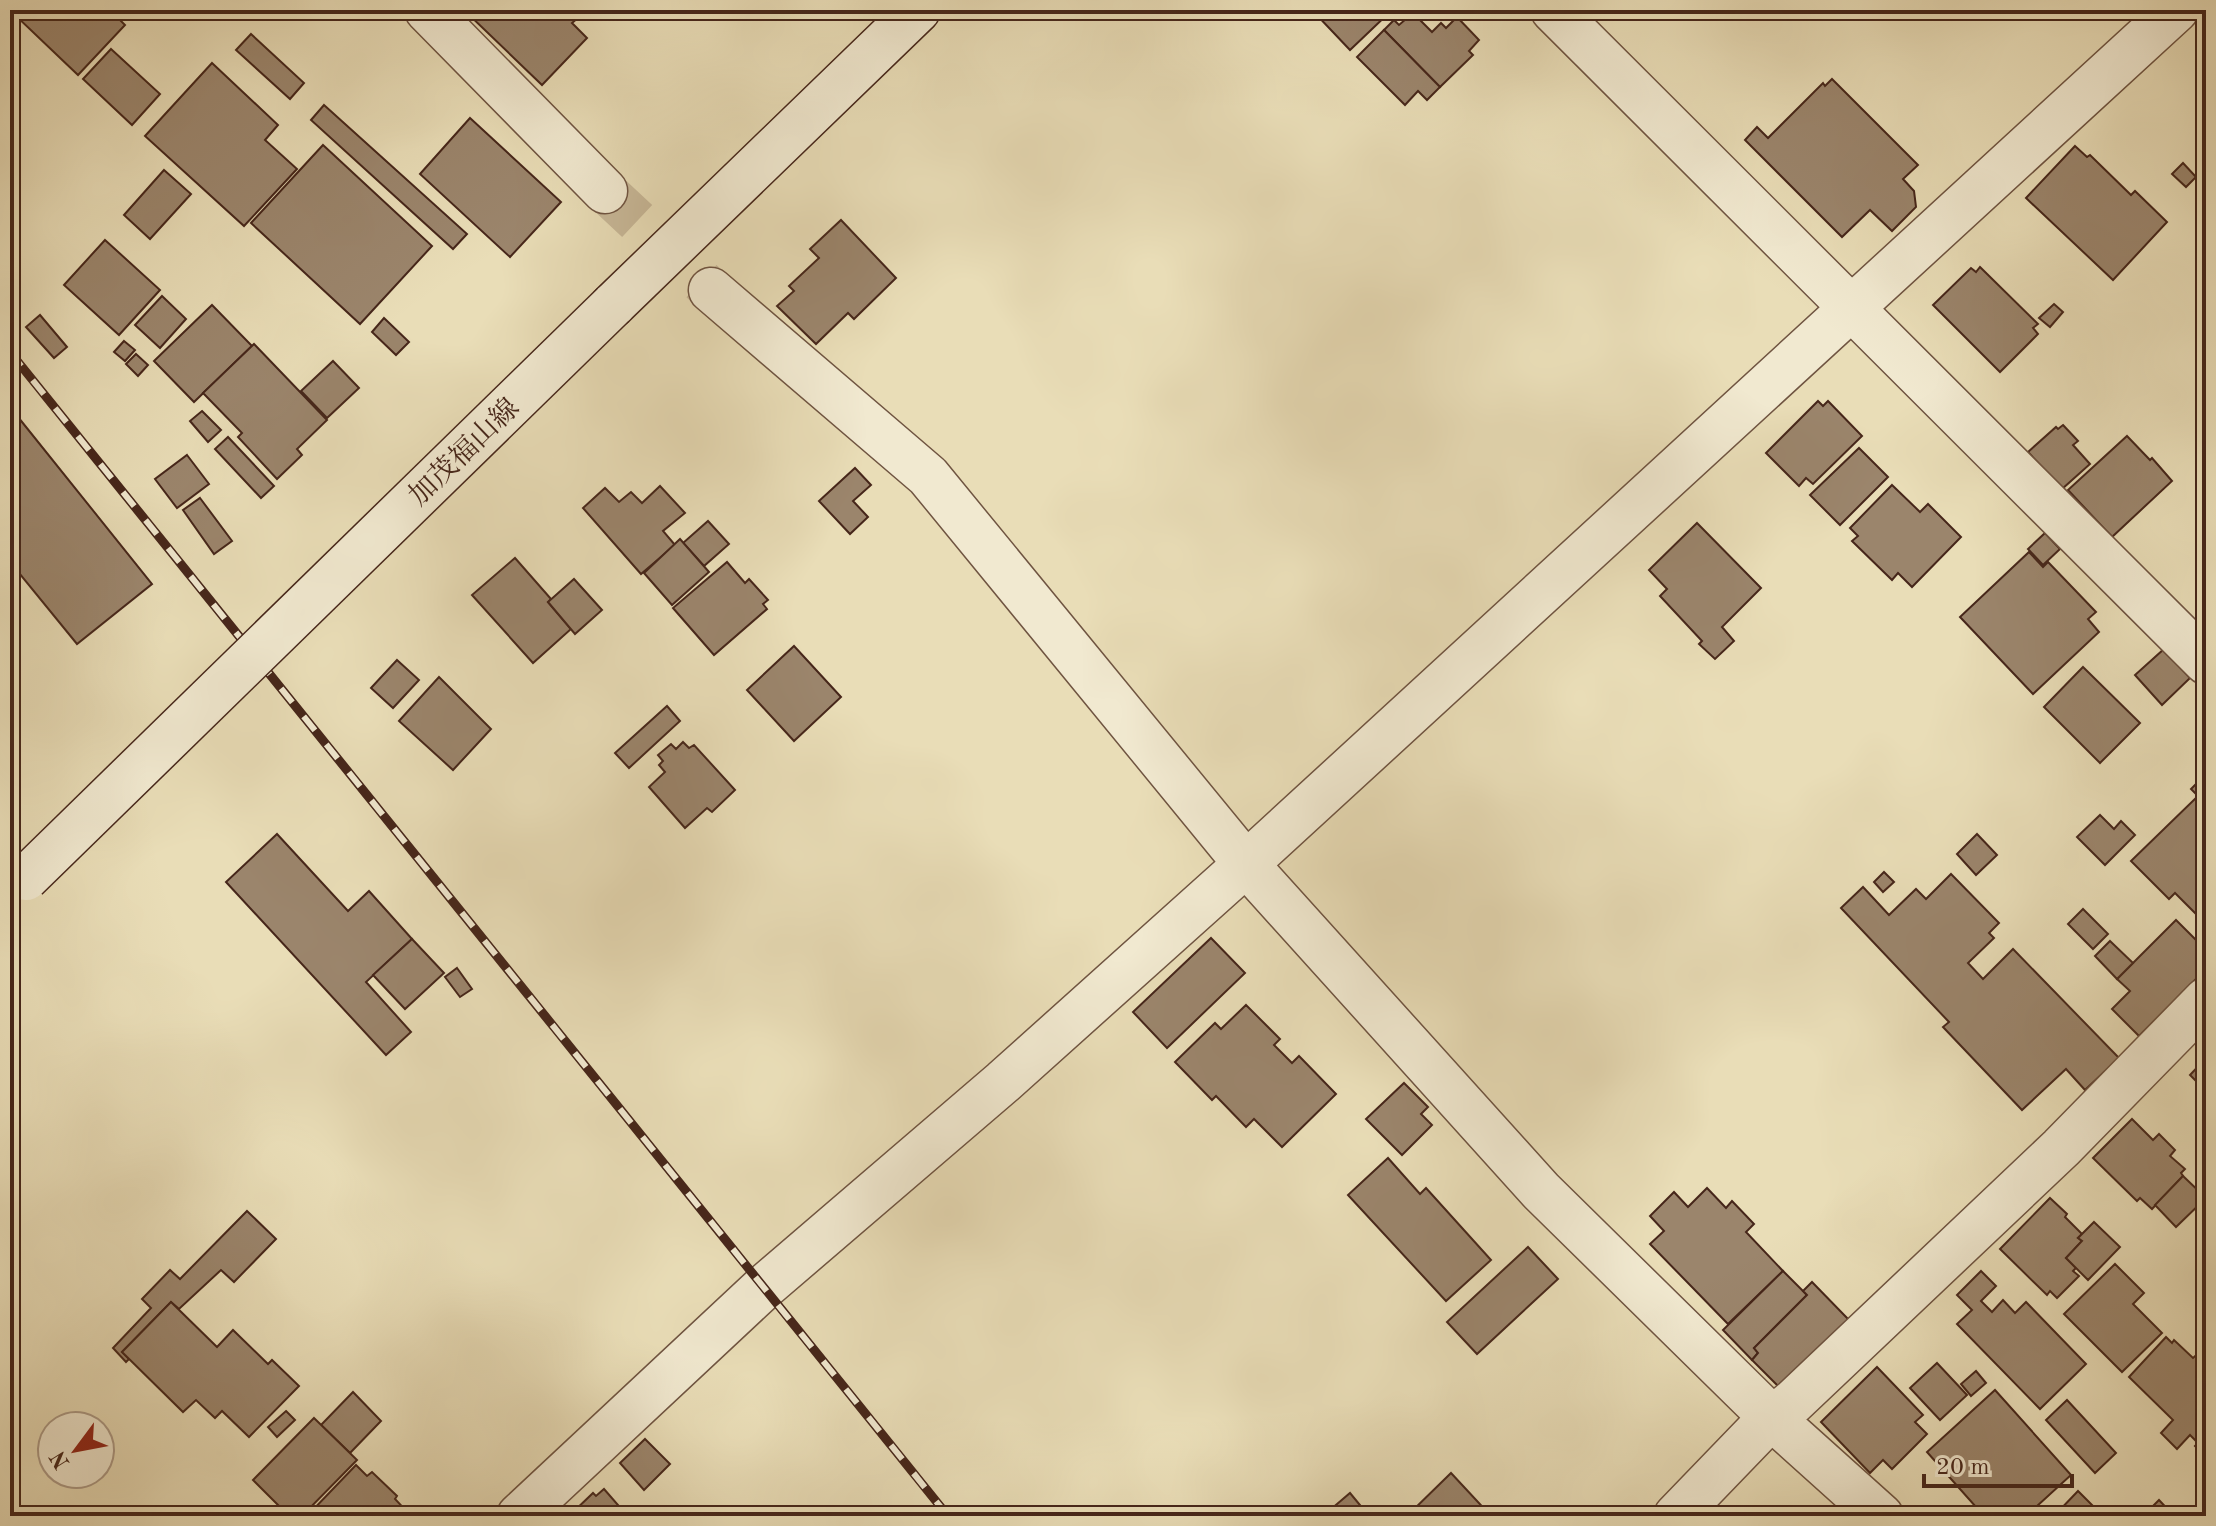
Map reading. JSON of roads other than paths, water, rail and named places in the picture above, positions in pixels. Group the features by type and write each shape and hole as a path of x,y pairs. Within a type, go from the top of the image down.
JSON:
{"street":[{"path":"427,10 605,191"},
{"name":"加茂福山線","path":"18,885 918,10"},
{"path":"1553,10 2206,662"},
{"path":"519,1516 764,1287 1003,1082 1246,864 2176,10"},
{"path":"711,290 928,476 1246,864 1541,1191 1773,1419 1881,1516"},
{"path":"1676,1516 1758,1431 2061,1148 2206,1000"}],"tunnel":[{"path":"605,191 711,290"}],"railway":[{"path":"10,352 948,1516"}]}
